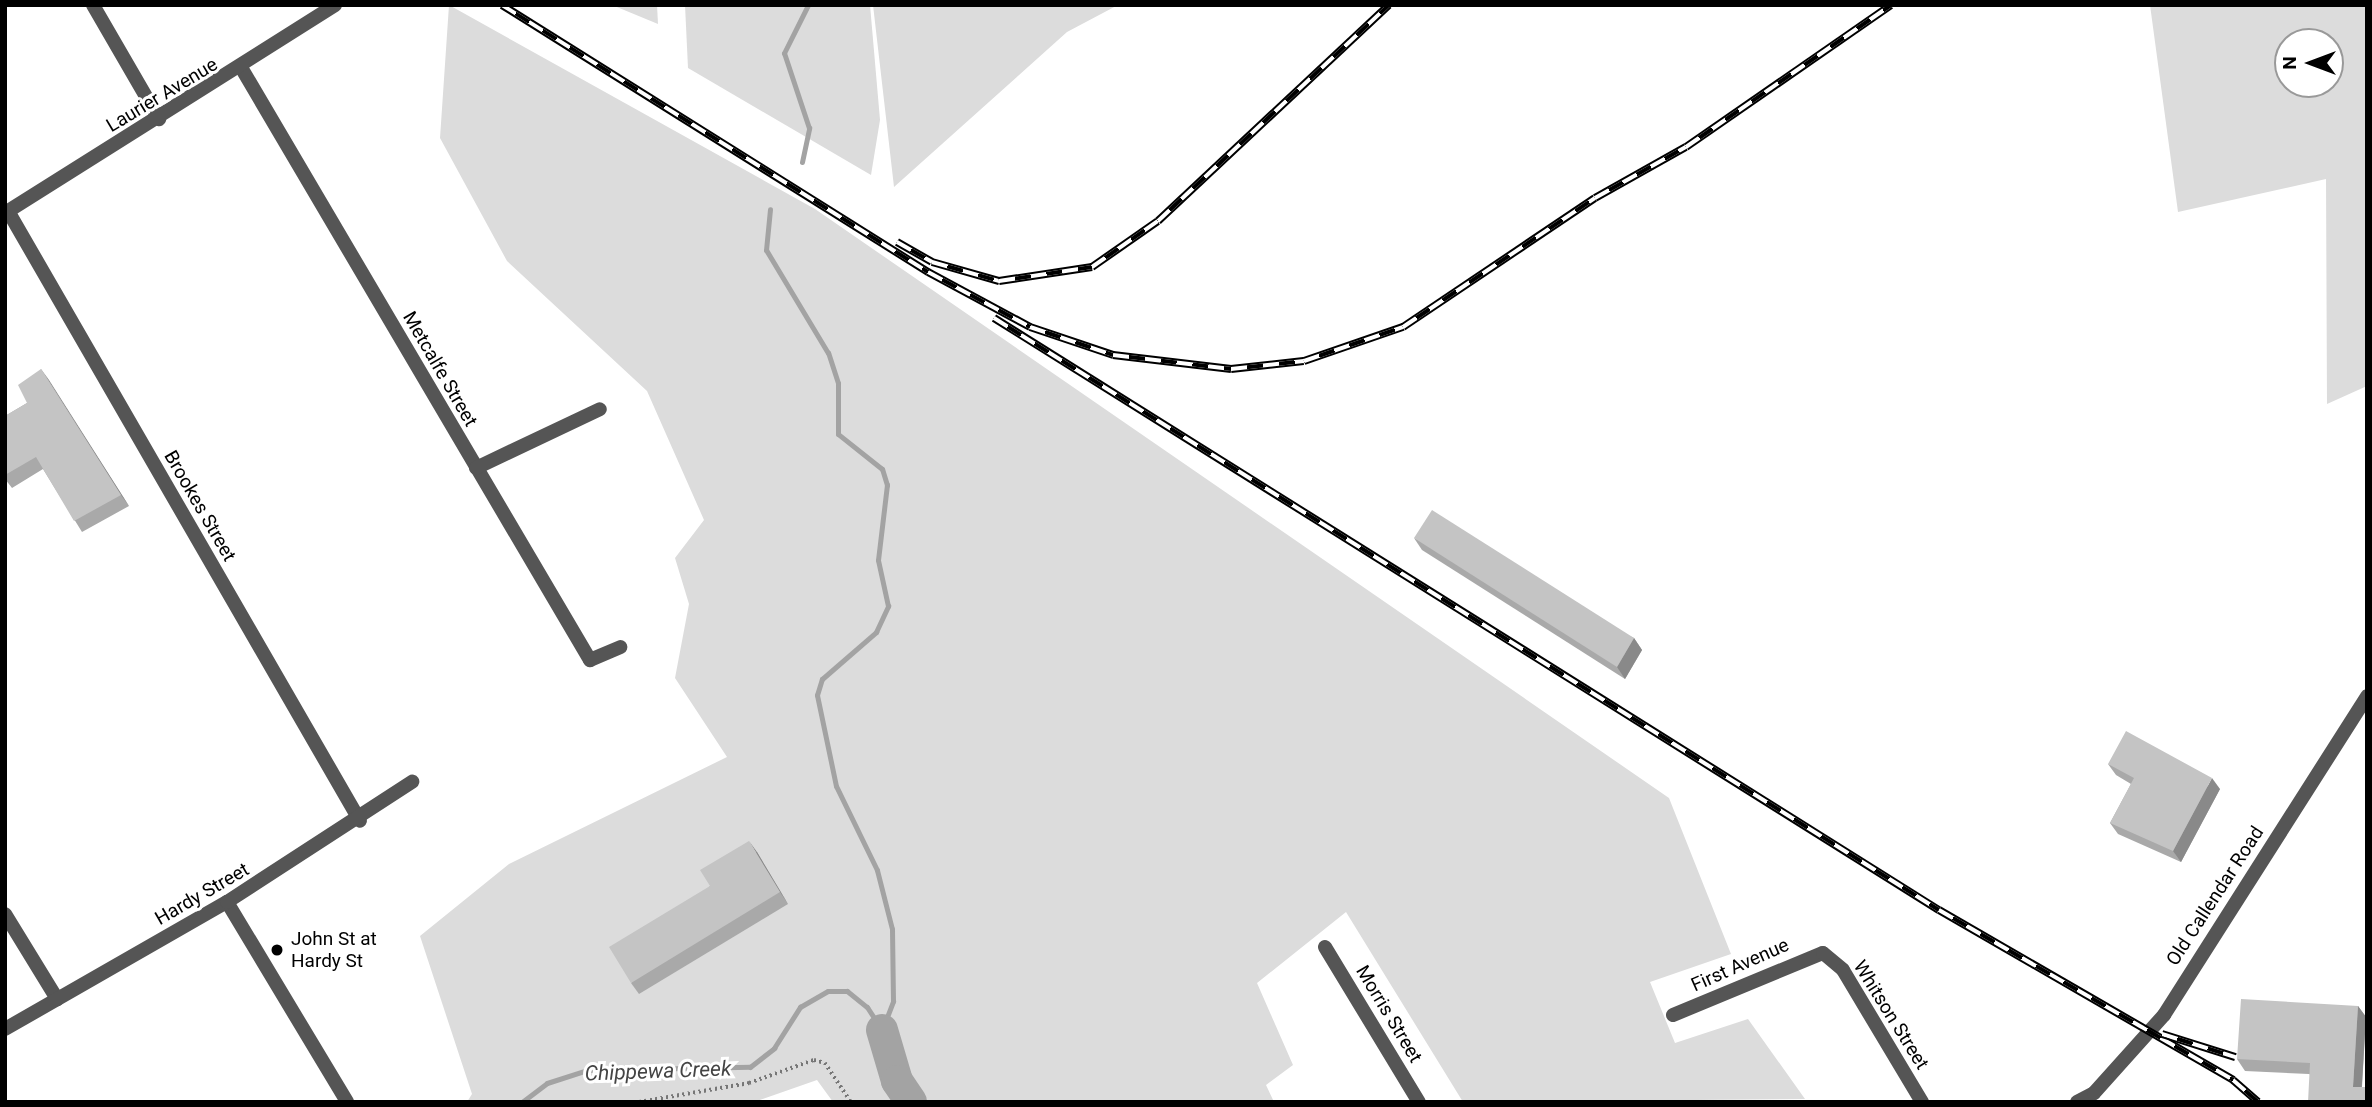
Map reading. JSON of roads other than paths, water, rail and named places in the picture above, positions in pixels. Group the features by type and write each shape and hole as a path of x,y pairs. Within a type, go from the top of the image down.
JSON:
{"street":[{"path":"93,5 159,120"},
{"name":"Laurier Avenue","path":"6,212 242,69 335,5"},
{"name":"Metcalfe Street","path":"242,69 590,660 620,647"},
{"name":"Brookes Street","path":"6,212 360,821"},
{"path":"476,468 600,409"},
{"name":"Old Callendar Road","path":"2077,1102 2094,1093 2164,1015 2367,696"},
{"name":"Hardy Street","path":"5,1029 227,902 360,821 412,782"},
{"path":"227,902 347,1102"},
{"path":"5,914 57,999"},
{"name":"Morris Street","path":"1325,947 1419,1102"},
{"name":"First Avenue","path":"1673,1015 1823,954"},
{"name":"Whitson Street","path":"1823,954 1843,970 1922,1102"}],"waterway":[{"path":"802,162 809,128 784,53 808,5"},
{"path":"522,1102 547,1083 587,1070 750,1067 774,1048 800,1007 828,991 847,991 867,1007 882,1030 893,1001 892,929 877,870 836,786 817,695 822,679 876,632 888,606 878,560 887,485 882,469 838,434 838,383 828,353 766,250 770,209"},
{"name":"Chippewa Creek","path":"882,1030 897,1081 911,1102"}],"railway":[{"path":"502,5 928,272 1030,327 1113,355 1231,369 1304,361 1403,327 1595,198 1686,147 1891,5"},
{"path":"897,242 932,262 999,281 1092,267 1158,221 1389,5"},
{"path":"994,318 1939,910 2233,1080 2258,1102"},
{"path":"2162,1034 2235,1057"}],"place":[{"name":"John St at Hardy St","path":"277,950"}]}
